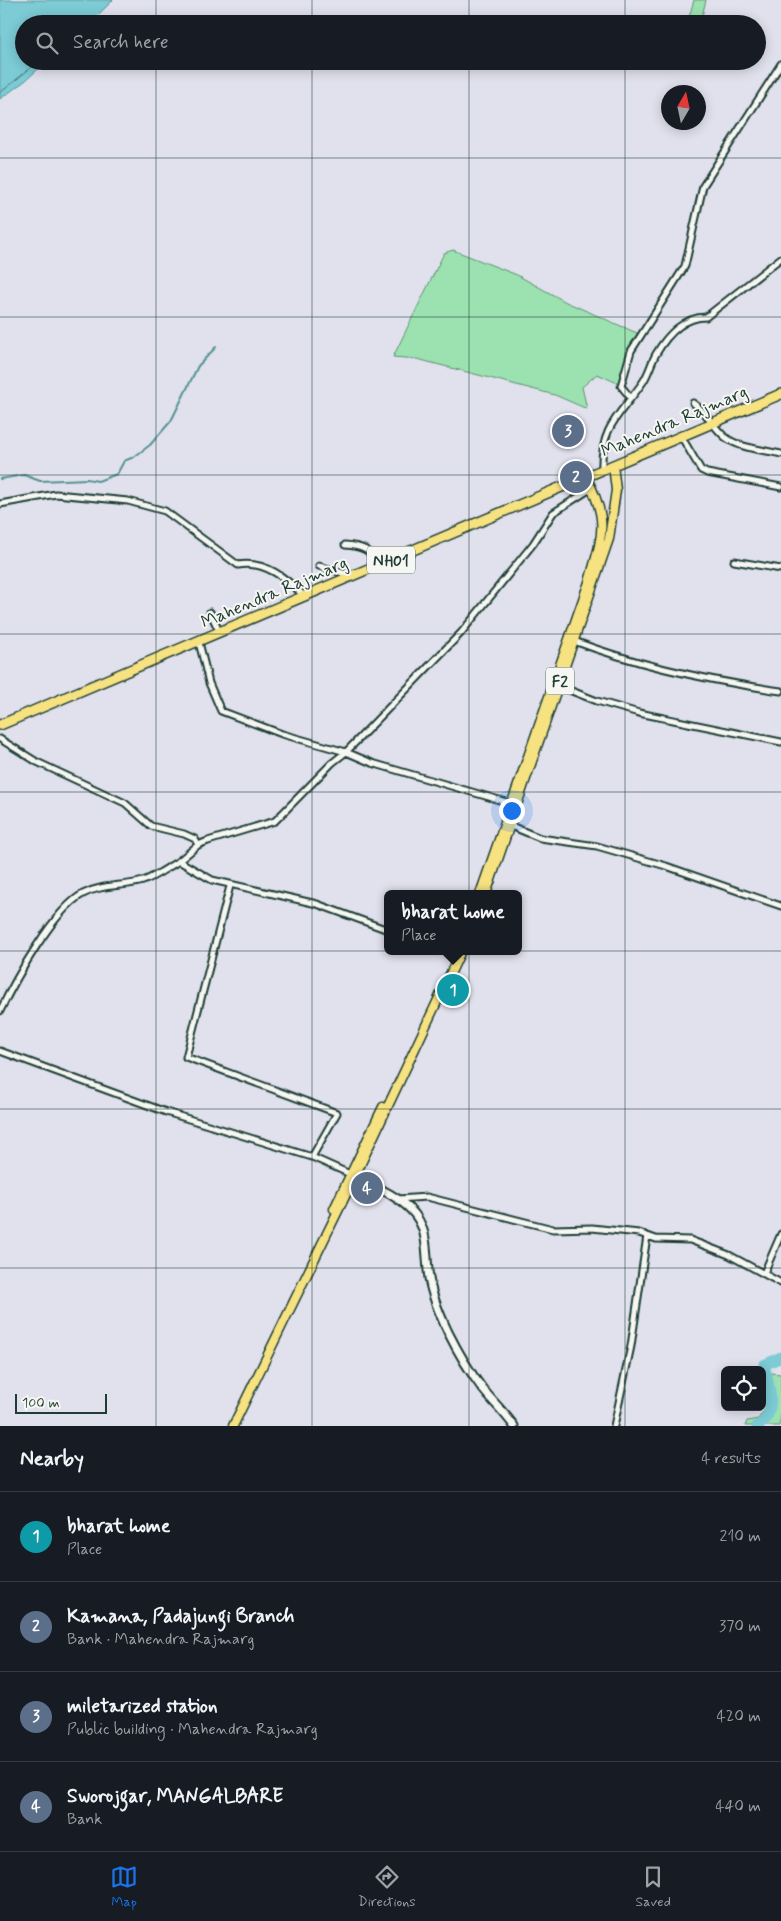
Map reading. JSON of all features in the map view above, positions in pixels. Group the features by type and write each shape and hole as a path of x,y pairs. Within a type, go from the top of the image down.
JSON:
{"highway":[{"name":"Mahendra Rajmarg","path":"0,725 781,394"}],"main road":[{"name":"F2","path":"487,890 609,539 615,499 613,465"},
{"name":"F2","path":"481,890 589,582 602,537 603,523 600,506 586,477"},
{"path":"353,1175 453,955"},
{"path":"233,1426 459,955"}],"street":[{"path":"630,397 621,386 631,350 685,266 703,186 781,64"},
{"path":"602,470 602,445 610,427 642,382 656,354 675,329 696,317 706,317 781,258"},
{"path":"693,403 705,410 711,423 728,440 781,454"},
{"path":"681,436 701,470 728,478 781,487"},
{"path":"0,1011 29,958 67,907 82,894 109,886 144,881 180,861 198,845 275,822 313,781 346,752 461,633 533,544 553,514 592,488"},
{"path":"0,504 38,496 69,494 111,498 158,509 167,512 238,565 246,563 283,575 304,596"},
{"path":"345,545 365,549 373,554 380,565"},
{"path":"734,561 781,569"},
{"path":"319,566 353,576"},
{"path":"210,612 220,633"},
{"path":"574,641 608,653 675,670 781,691"},
{"path":"199,642 209,683 218,708 221,711 282,734 346,752 372,763 513,804"},
{"path":"559,686 597,701 640,713 781,742"},
{"path":"0,739 38,762 125,803 151,826 184,834 195,839 198,845"},
{"path":"511,826 540,838 597,846 781,906"},
{"path":"180,861 212,880 230,886 317,904 384,929"},
{"path":"230,886 186,1057 337,1113 312,1157"},
{"path":"0,1051 166,1112 312,1157 353,1175 398,1199 412,1211 424,1231 428,1248 429,1278 434,1301 448,1332 464,1362 482,1388 514,1426"},
{"path":"398,1199 427,1197 554,1229 592,1228 639,1233 667,1240 690,1240 723,1252 781,1283"},
{"path":"764,1273 781,1234"},
{"path":"614,1426 631,1346 647,1236"}],"green space":[{"path":"694,0 706,0 702,15 690,15"},
{"path":"453,250 517,275 566,302 637,333 622,385 597,374 582,387 587,409 555,395 417,359 393,357 444,253"},
{"path":"766,1372 781,1374 781,1415 779,1426 745,1426 747,1421 758,1419 764,1411 766,1411"}],"water":[{"path":"0,0 113,0 98,15 15,15 15,70 37,70 0,99"}],"waterway":[{"path":"0,479 24,475 40,481 87,479 98,481 117,474 124,461 134,457 150,445 171,421 198,366 216,347"},
{"path":"757,1426 764,1421 770,1407 770,1389 764,1365 781,1357"}],"place":[{"name":"miletarized station","path":"568,431"},
{"name":"Kamana, Padajungi Branch","path":"576,477"},
{"name":"bharat home","path":"453,990"},
{"name":"Sworojgar, MANGALBARE","path":"367,1188"}]}
